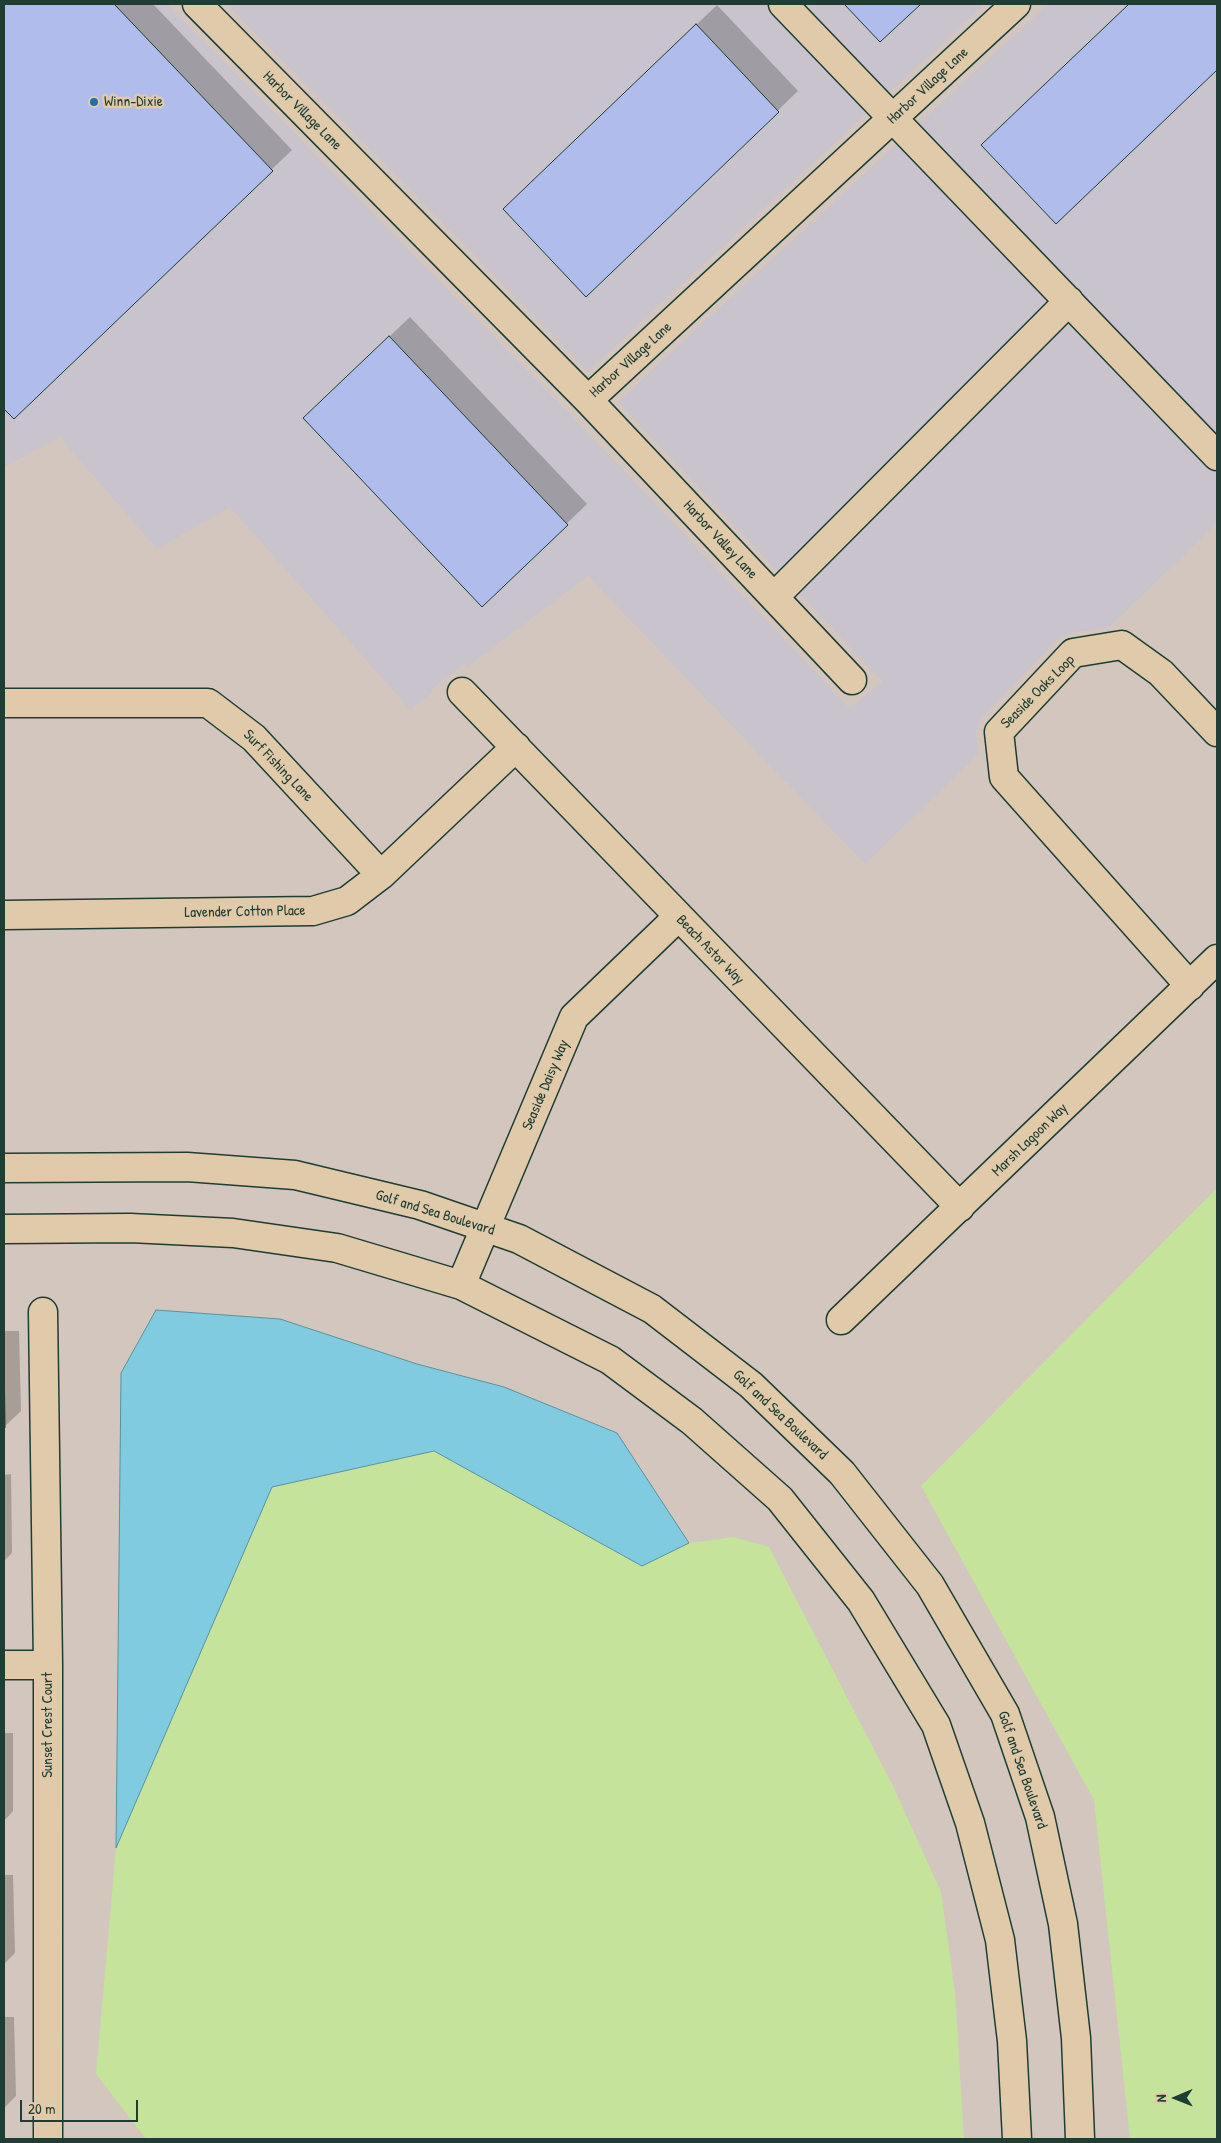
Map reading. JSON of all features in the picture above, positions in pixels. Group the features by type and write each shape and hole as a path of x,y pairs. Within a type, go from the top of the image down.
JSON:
{"street":[{"name":"Harbor Village Lane","path":"197,4 588,400 1016,4"},
{"path":"783,4 1217,456"},
{"path":"774,597 1069,301"},
{"name":"Harbor Valley Lane","path":"588,400 852,680"},
{"name":"Seaside Oaks Loop","path":"1190,986 1004,777 999,732 1073,653 1122,645 1161,673 1217,732"},
{"name":"Beach Astor Way","path":"462,692 960,1207"},
{"name":"Surf Fishing Lane","path":"4,703 208,703 254,738 381,875"},
{"name":"Lavender Cotton Place","path":"4,915 313,911 347,901 381,875 516,747"},
{"name":"Seaside Daisy Way","path":"461,1286 574,1016 678,917"},
{"name":"Marsh Lagoon Way","path":"841,1320 1217,959"},
{"name":"Golf and Sea Boulevard","path":"4,1168 187,1167 295,1175 420,1205 519,1239 652,1309 751,1385 842,1472 930,1585 1005,1714 1040,1817 1063,1924 1076,2038 1080,2139"},
{"path":"4,1229 130,1228 234,1234 337,1248 461,1286 610,1360 692,1421 780,1499 861,1601 936,1725 970,1823 1000,1940 1012,2041 1017,2139"},
{"name":"Sunset Crest Court","path":"43,1312 48,1665 48,2139"},
{"path":"4,1665 48,1665"}],"shaded area":[{"path":"4,4 167,4 570,414 849,708 883,682 618,402 1048,4 1217,4 1217,523 1109,627 1069,633 1056,640 981,719 976,734 978,754 865,864 588,576 468,666 465,663 431,689 433,692 410,709 230,507 157,549 60,437 4,467"},
{"path":"227,4 985,4 588,371"}],"green space":[{"path":"1217,1188 1217,2139 1130,2139 1094,1800 921,1486"},
{"path":"434,1451 642,1566 689,1543 733,1537 769,1547 893,1786 941,1892 955,1992 964,2139 146,2139 96,2074 116,1848 272,1487"}],"water":[{"path":"156,1310 280,1319 417,1364 504,1387 617,1433 689,1543 642,1566 434,1451 272,1487 116,1848 121,1373"}],"building":[{"path":"4,4 114,4 273,171 14,419 4,409"},
{"path":"844,4 921,4 880,42"},
{"path":"1129,4 1217,4 1217,70 1056,224 981,145"},
{"path":"696,24 779,112 586,297 503,209"},
{"path":"389,336 568,525 482,607 303,418"},
{"path":"4,1346 5,1428 4,1428"}],"place":[{"name":"Winn-Dixie","path":"94,102"}]}
